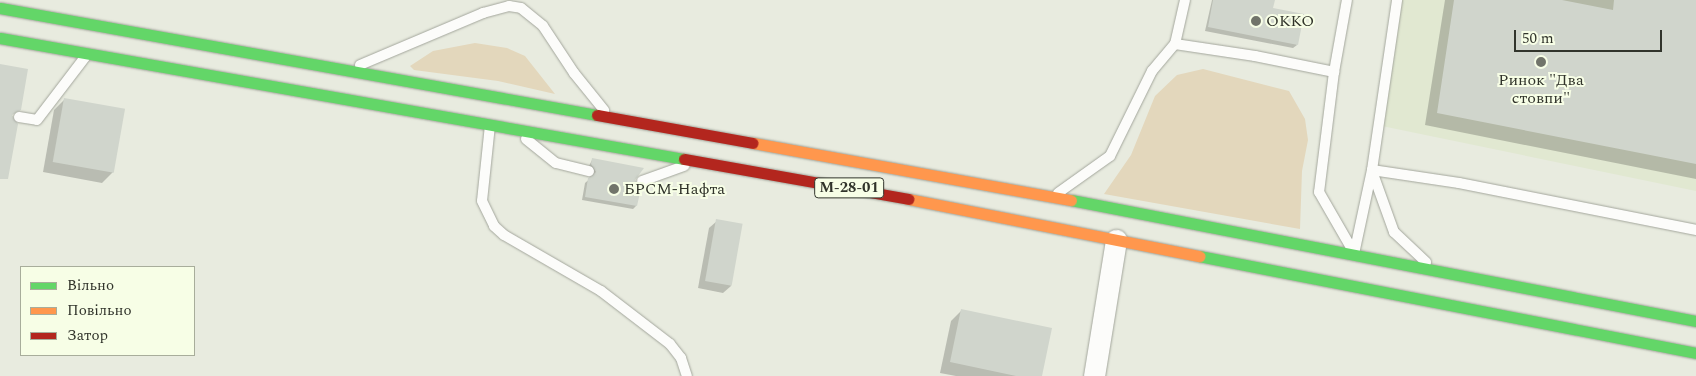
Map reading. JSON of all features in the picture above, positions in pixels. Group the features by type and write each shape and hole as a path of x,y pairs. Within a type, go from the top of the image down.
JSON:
{"highway":[{"name":"М-28-01","path":"0,8 1053,197 1696,321"},
{"name":"М-28-01","path":"0,38 86,55 696,161 1116,240 1696,353"}],"street":[{"path":"1094,376 1116,240"}],"lane":[{"path":"1053,197 1110,156 1152,70 1175,44 1185,0"},
{"path":"1347,0 1334,72 1318,192 1354,254"},
{"path":"1354,254 1372,170 1397,0"},
{"path":"348,70 483,13 522,4 543,26 574,73 609,116"},
{"path":"1175,44 1334,72"},
{"path":"19,117 37,120 86,55"},
{"path":"490,125 482,201 494,226 504,235 601,291 670,344 681,358 687,376"},
{"path":"514,128 556,164 589,172"},
{"path":"642,181 696,161"},
{"path":"1372,170 1459,183 1696,230"},
{"path":"1372,170 1394,232 1434,270"}],"shaded area":[{"name":"Ринок \"Два стовпи\"","path":"1397,0 1696,0 1696,191 1377,125"},
{"path":"475,43 507,48 525,56 555,94 498,81 414,70 410,66 433,51"},
{"path":"1203,69 1289,91 1305,119 1308,140 1302,171 1300,229 1104,194 1131,155 1155,96 1177,75"}],"building":[{"name":"ОККО","path":"1213,0 1275,0 1273,8 1304,14 1298,45 1208,27"},
{"name":"Ринок \"Два стовпи\"","path":"1454,0 1562,0 1613,10 1614,0 1696,0 1696,164 1437,113"},
{"path":"0,64 28,69 21,110 12,115 18,124 8,179 0,179"},
{"path":"64,98 125,109 114,173 53,162"},
{"name":"БРСМ-Нафта","path":"592,158 644,168 635,180 641,188 637,206 585,197 588,178 596,172 591,164"},
{"path":"716,219 743,224 732,286 705,281"},
{"path":"961,309 1052,328 1042,376 1016,376 950,362"}],"traffic: fast":[{"path":"0,8 597,115"},
{"path":"0,38 684,159"},
{"path":"1071,200 1696,321"},
{"path":"1199,256 1696,353"}],"traffic: slow":[{"path":"753,143 1071,200"},
{"path":"908,199 1199,256"}],"traffic: jam":[{"path":"597,115 753,143"},
{"path":"684,159 908,199"}],"place":[{"name":"ОККО","path":"1256,21"},
{"name":"Ринок \"Два стовпи\"","path":"1541,62"},
{"name":"БРСМ-Нафта","path":"614,189"}]}
